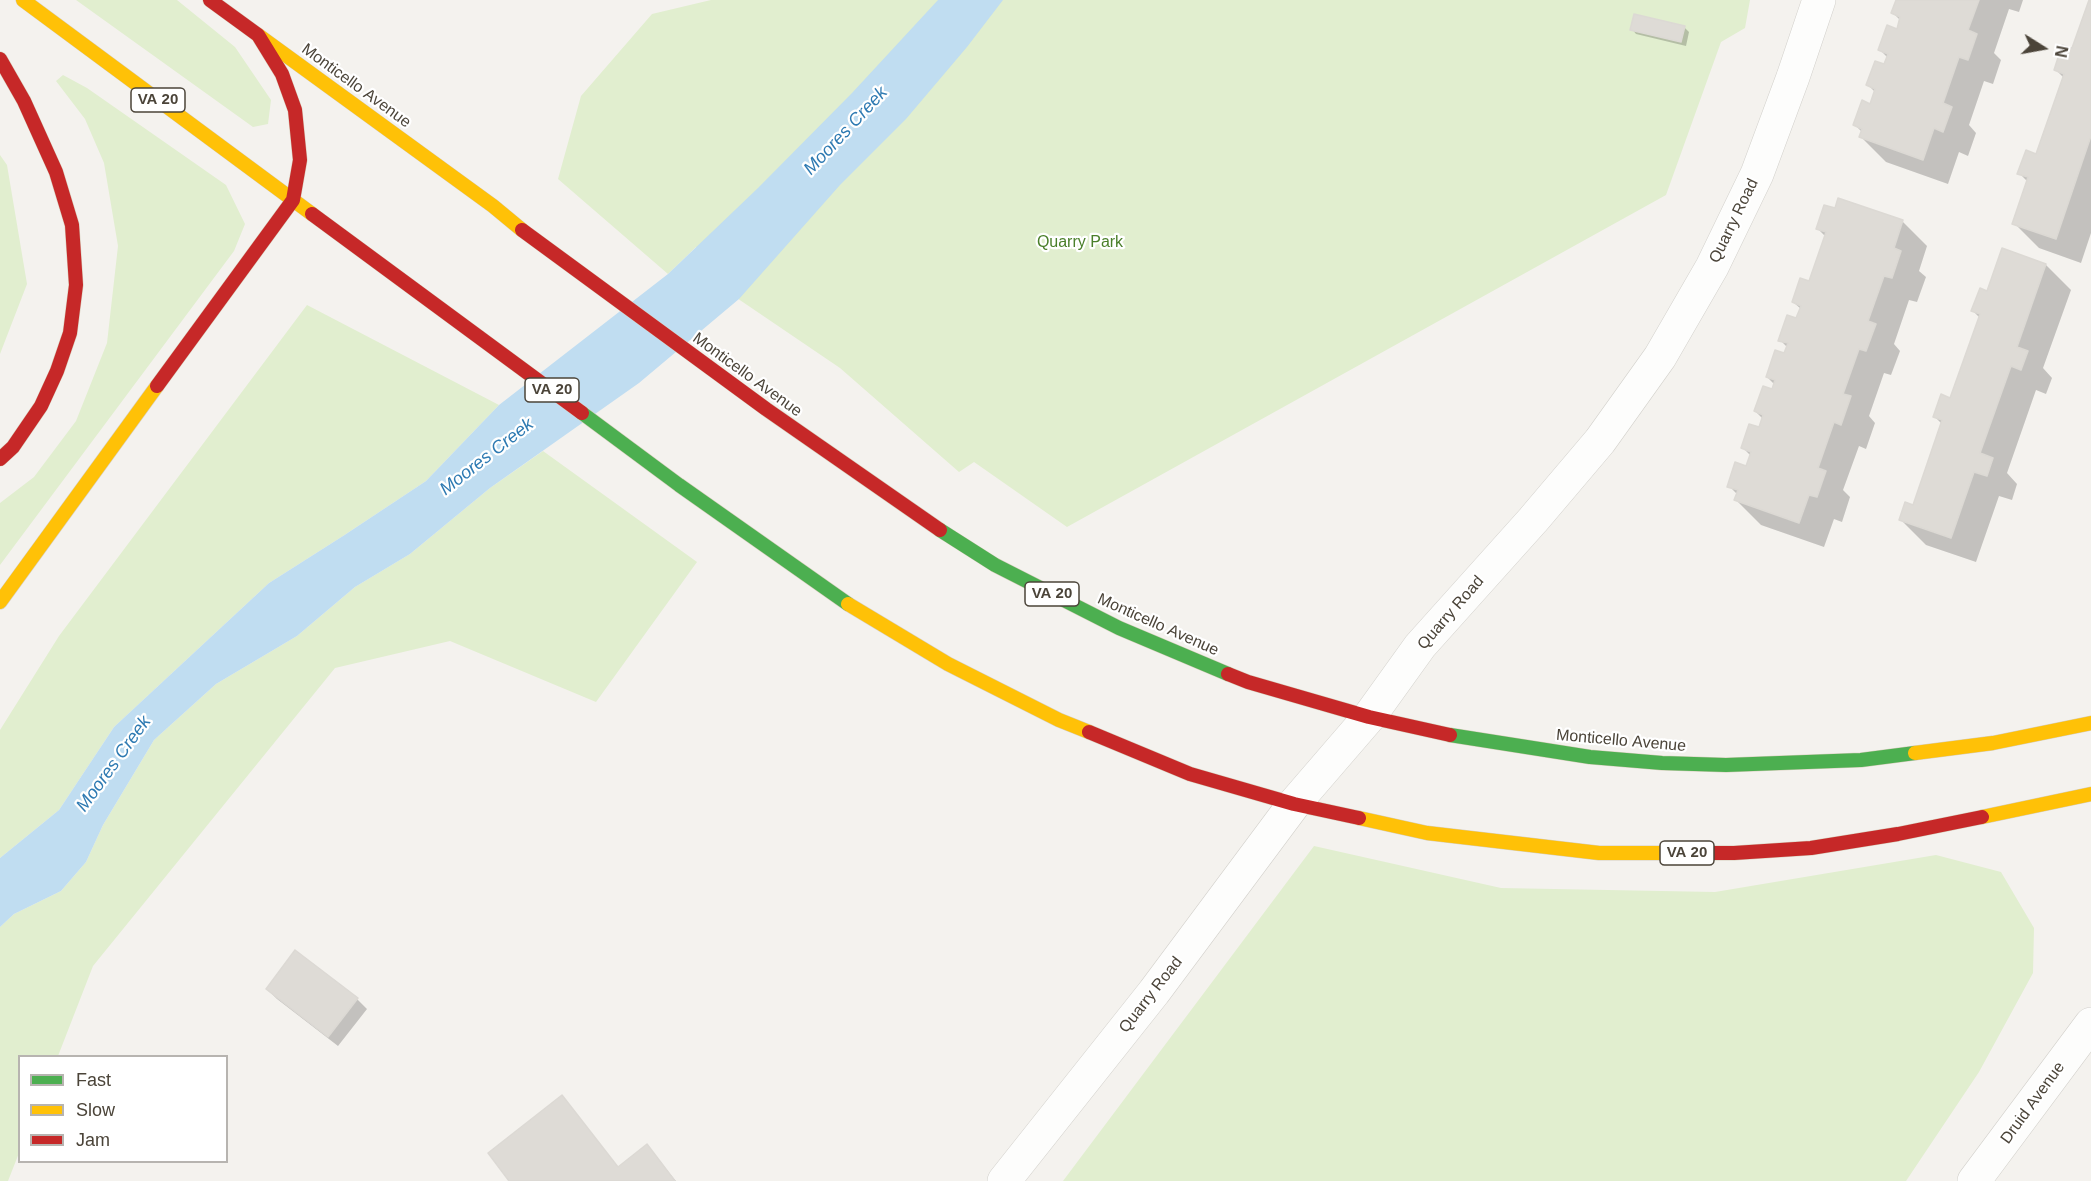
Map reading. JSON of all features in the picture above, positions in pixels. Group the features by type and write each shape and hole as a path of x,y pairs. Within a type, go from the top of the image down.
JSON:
{"main road":[{"name":"VA 20","path":"23,0 679,485 842,600 948,664 1059,720 1190,774 1294,804 1427,833 1599,853 1734,853 1811,848 1898,834 2091,794"},
{"name":"Monticello Avenue","path":"210,0 766,409 936,527 995,565 1119,628 1248,682 1369,717 1453,736 1590,757 1662,763 1726,765 1861,760 2003,741 2091,723"},
{"path":"0,602 293,200 300,160 296,110 282,74 258,35"},
{"path":"0,59 24,101 56,171 72,225 76,285 70,333 57,371 41,406 13,447 0,459"}],"street":[{"name":"Quarry Road","path":"1004,1181 1154,992 1294,804 1369,717 1420,646 1600,441 1660,357 1713,267 1757,174 1794,77 1819,0"},
{"name":"Druid Avenue","path":"1974,1181 2091,1024"}],"green space":[{"path":"76,0 177,0 235,47 271,100 268,124 253,127"},
{"name":"Quarry Park","path":"711,0 1750,0 1745,28 1721,42 1666,195 1067,527 974,462 959,472 840,368 700,273 696,247 668,274 558,179 581,96 652,14"},
{"path":"63,75 87,88 226,185 245,224 234,251 0,565 0,503 34,477 76,421 107,343 118,246 104,163 85,119 56,81"},
{"path":"0,155 7,165 27,284 0,354"},
{"path":"307,305 499,405 426,481 269,583 114,727 59,810 0,858 0,730 59,636"},
{"path":"543,451 697,562 596,702 450,641 335,668 93,966 58,1055 18,1055 18,1156 8,1181 0,1181 0,927 14,914 61,891 86,862 103,825 154,740 216,684 297,636 355,587 410,554 490,488"},
{"path":"1314,846 1501,888 1715,892 1936,855 2001,872 2034,928 2033,973 1979,1072 1906,1181 1063,1181"}],"water":[{"name":"Moores Creek","path":"938,0 1003,0 906,119 840,185 739,299 639,383 490,488 410,554 355,587 297,636 216,684 154,740 103,825 86,862 61,891 14,914 0,927 0,858 59,810 114,727 269,583 426,481 499,405 668,274 758,188 852,93"}],"building":[{"path":"1896,0 1979,0 1968,30 1977,34 1968,60 1959,57 1943,103 1952,107 1943,132 1934,128 1923,160 1859,137 1862,129 1853,125 1862,100 1870,104 1875,89 1866,85 1875,61 1884,64 1888,54 1878,50 1887,25 1897,29 1900,17 1891,13"},
{"path":"2089,0 2091,0 2091,136 2056,239 2012,224 2028,177 2017,174 2026,150 2036,154 2064,74 2054,70 2062,45 2072,48"},
{"path":"1634,14 1685,26 1681,42 1630,30"},
{"path":"1838,198 1903,220 1894,248 1901,251 1892,278 1884,276 1868,321 1876,324 1866,351 1859,349 1843,394 1851,396 1841,425 1834,422 1818,468 1826,471 1817,497 1809,495 1799,523 1734,500 1738,490 1727,487 1735,462 1746,466 1751,452 1741,448 1749,424 1759,427 1763,415 1754,411 1763,386 1772,389 1775,380 1766,377 1775,350 1784,353 1788,343 1778,341 1787,315 1796,318 1801,306 1792,302 1800,278 1809,281 1826,232 1816,229 1824,205 1835,208"},
{"path":"2002,248 2046,264 2017,347 2028,351 2021,370 2011,366 1980,453 1993,458 1987,476 1974,472 1951,538 1899,520 1905,502 1913,505 1942,420 1933,417 1941,394 1950,398 1980,314 1971,311 1980,288 1987,291"},
{"path":"295,950 358,998 328,1037 266,989"},
{"path":"562,1095 618,1167 647,1144 675,1181 509,1181 488,1153"}],"traffic: fast":[{"path":"582,413 679,485 848,604"},
{"path":"940,530 995,565 1119,628 1228,674"},
{"path":"1450,735 1590,757 1662,763 1726,765 1861,760 1915,753"}],"traffic: slow":[{"path":"23,0 312,214"},
{"path":"258,35 493,206 522,230"},
{"path":"0,602 157,386"},
{"path":"848,604 948,664 1059,720 1089,732"},
{"path":"1915,753 1993,743 2091,723"},
{"path":"1982,817 2091,794"},
{"path":"1359,818 1427,833 1599,853 1693,853"}],"traffic: jam":[{"path":"157,386 293,200 300,160 295,110 282,74 258,35 210,0"},
{"path":"0,59 24,101 56,172 72,225 76,285 70,333 57,371 41,406 13,447 0,459"},
{"path":"312,214 582,413"},
{"path":"522,230 766,409 940,530"},
{"path":"1228,674 1248,682 1369,717 1450,735"},
{"path":"1089,732 1190,774 1294,804 1359,818"},
{"path":"1693,853 1811,848 1982,817"}]}
